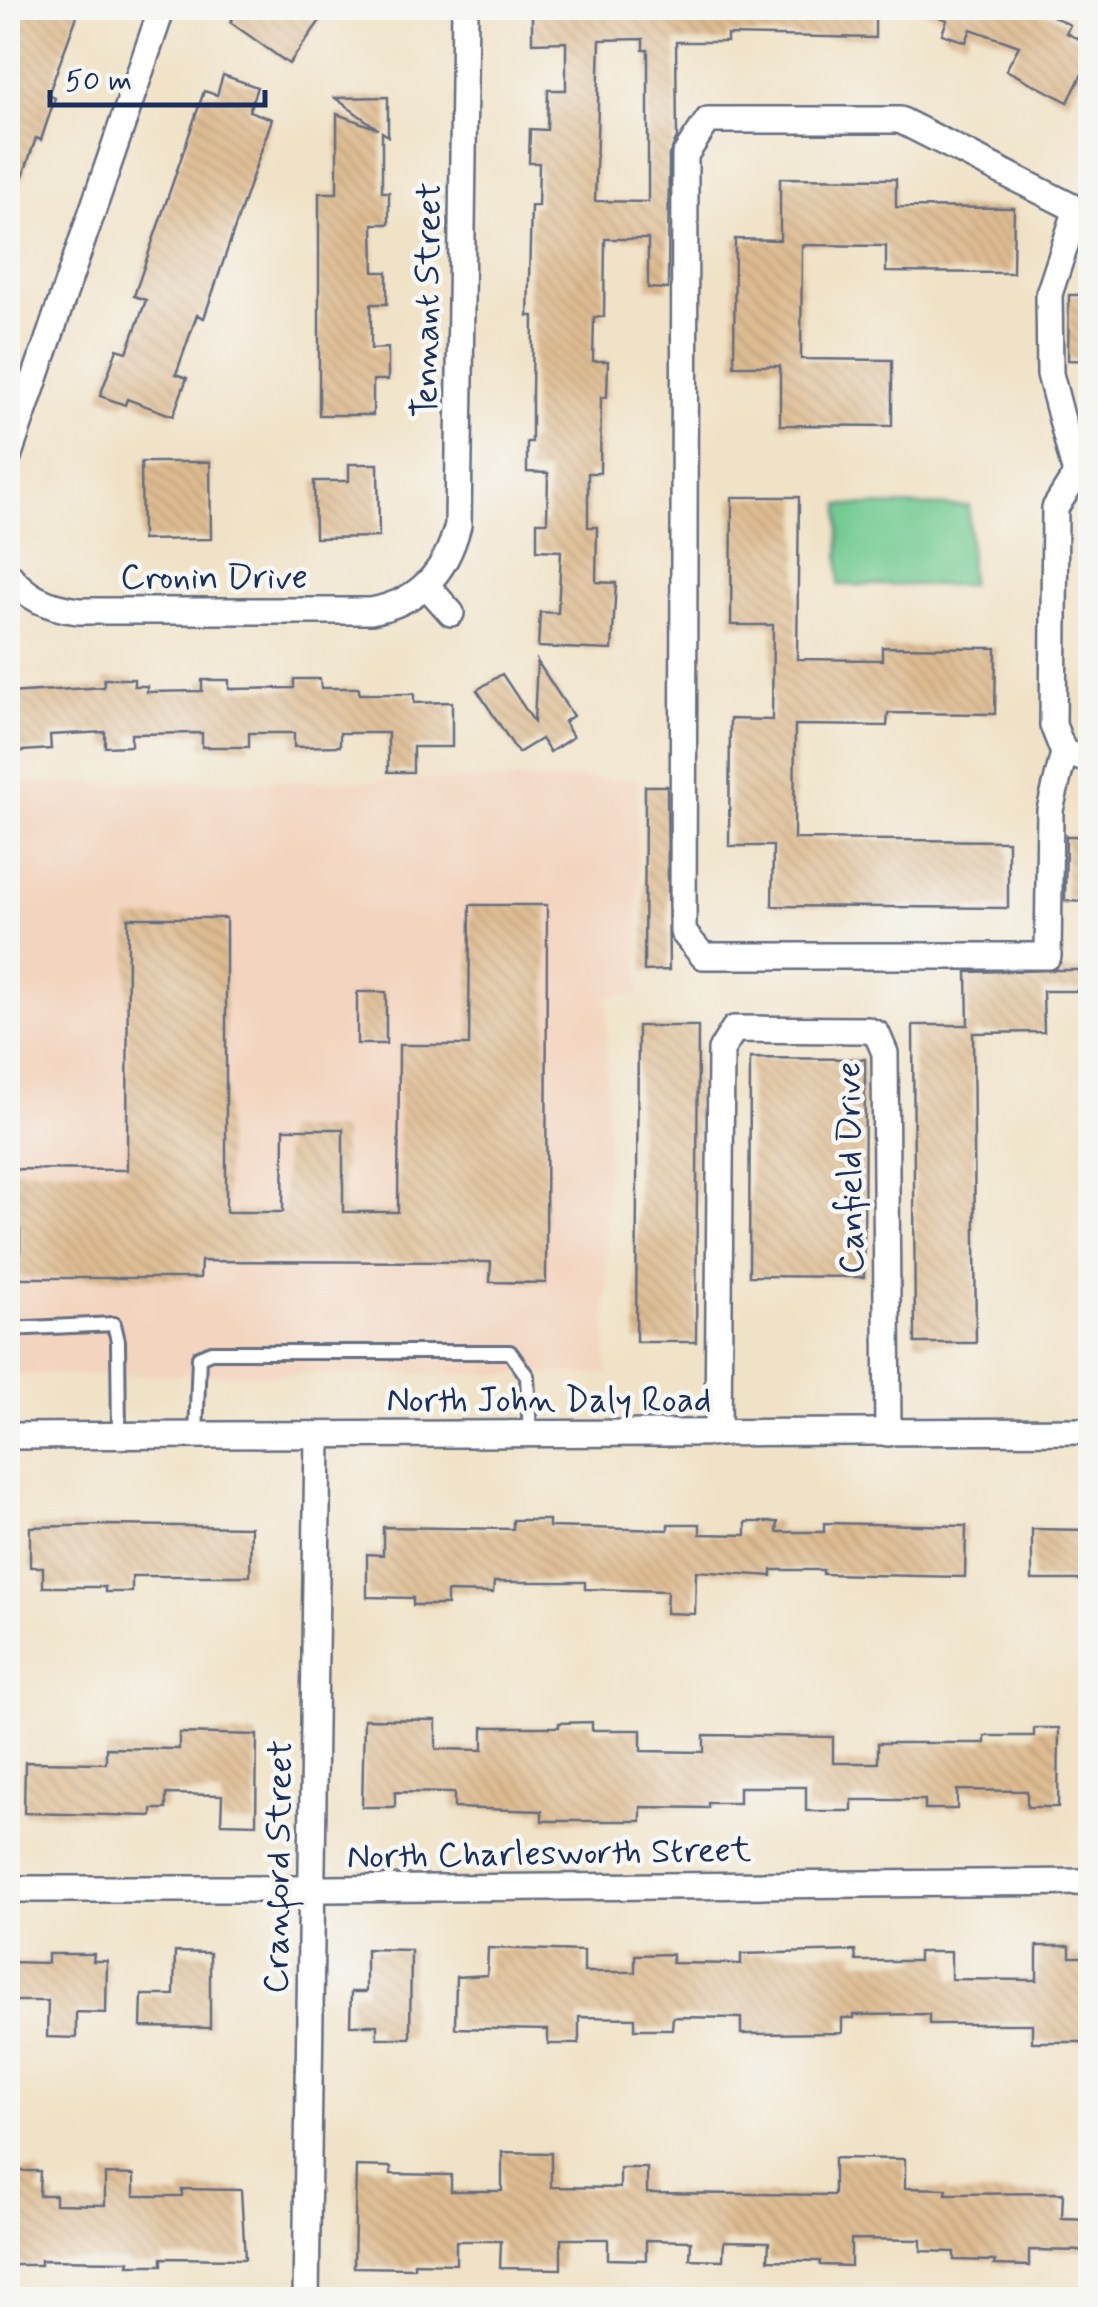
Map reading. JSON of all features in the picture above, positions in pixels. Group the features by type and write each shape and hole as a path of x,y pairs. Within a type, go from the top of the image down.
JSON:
{"street":[{"path":"8,457 162,8"},
{"name":"Tennant Street","path":"427,586 450,553 458,526 464,8"},
{"path":"708,120 900,120 1084,213 1049,294 1050,374 1083,463 1055,508 1053,725 1064,753 1050,810 1048,956 702,956 684,932 685,155 708,120"},
{"name":"Cronin Drive","path":"8,575 35,600 78,612 371,611 404,602 427,586"},
{"path":"427,586 451,613"},
{"path":"1064,753 1090,760"},
{"name":"Canfield Drive","path":"718,1433 721,1050 734,1029 867,1030 877,1034 885,1053 888,1433"},
{"name":"North John Daly Road","path":"8,1436 1090,1431"},
{"name":"Cranford Street","path":"306,2300 318,1436"},
{"name":"North Charlesworth Street","path":"8,1889 1090,1882"}],"lane":[{"path":"8,1328 114,1324 118,1341 119,1436"},
{"path":"196,1436 199,1358 211,1352 510,1352 527,1376 530,1434"}],"shaded area":[{"path":"637,779 639,995 607,997 607,1374 8,1375 8,783"}],"green space":[{"path":"840,505 969,506 970,585 839,585"}],"building":[{"path":"20,8 80,8 48,95 55,98 41,140 36,138 8,211 8,63 15,41 10,39"},
{"path":"241,8 329,8 289,64 230,22"},
{"path":"532,8 875,8 875,38 727,35 727,42 676,42 677,138 669,155 668,289 648,288 648,239 605,239 604,317 594,317 593,361 608,361 607,397 601,397 600,473 588,473 588,527 597,527 596,582 616,583 612,650 538,647 540,612 558,613 561,551 537,550 537,522 547,522 548,473 527,472 527,442 532,442 533,316 528,316 531,206 538,206 539,163 529,163 530,129 547,130 548,90 566,90 566,42 532,43","holes":["643,39 643,50 648,50 648,202 595,201 600,40"]},
{"path":"922,8 1037,8 1070,25 1066,33 1090,45 1090,58 1068,102 1006,70 1019,46 971,29 966,42 942,34 947,20"},
{"path":"223,75 257,87 249,111 272,119 204,318 197,315 176,374 187,378 173,416 127,399 125,405 100,396 117,349 127,352 146,300 134,296 204,91 217,95"},
{"path":"388,97 388,136 382,132 382,192 389,192 389,224 373,224 374,272 387,272 387,304 371,304 371,349 388,348 388,380 373,380 373,415 319,415 319,193 337,193 337,114 378,129 335,98"},
{"path":"780,178 896,179 896,207 1014,208 1013,273 886,272 886,246 802,245 801,359 892,360 892,426 780,425 780,366 734,366 735,239 780,240"},
{"path":"1069,295 1090,295 1090,361 1068,360"},
{"path":"141,462 210,462 211,539 142,540"},
{"path":"349,464 378,464 379,537 315,538 314,481 349,481"},
{"path":"732,497 799,497 797,659 882,660 882,647 996,648 995,714 888,713 887,726 795,725 794,839 1008,841 1008,908 772,906 773,846 729,846 730,719 772,720 773,625 731,625"},
{"path":"537,661 573,716 564,722 573,737 550,752 541,739 518,753 477,690 502,674 534,722"},
{"path":"104,679 134,679 134,686 147,686 147,692 202,691 202,680 229,680 229,689 294,688 294,679 320,679 321,688 359,688 359,694 414,694 414,703 452,702 452,747 413,747 413,772 388,772 388,733 340,733 340,746 294,747 294,733 249,733 249,747 202,747 202,733 131,734 131,746 105,747 105,732 50,735 51,749 8,752 8,693 104,687"},
{"path":"645,786 667,786 669,970 644,971"},
{"path":"1066,836 1090,836 1090,902 1065,901"},
{"path":"470,905 547,905 546,1283 490,1282 491,1262 201,1261 200,1278 20,1278 20,1230 8,1230 8,1169 127,1170 128,918 226,918 226,1212 283,1212 284,1129 343,1129 343,1212 398,1212 399,1045 469,1045"},
{"path":"1090,970 1090,991 1043,991 1044,1032 973,1033 976,1343 915,1343 913,1025 968,1025 967,972"},
{"path":"357,992 386,992 386,1044 357,1044"},
{"path":"638,1026 698,1026 696,1342 636,1342"},
{"path":"750,1058 865,1059 864,1277 749,1276"},
{"path":"513,1520 549,1520 549,1527 668,1530 668,1524 700,1524 700,1534 746,1535 746,1522 778,1522 777,1532 824,1532 824,1523 966,1526 965,1577 823,1574 823,1570 772,1570 772,1576 696,1571 695,1614 666,1613 667,1591 585,1589 585,1582 494,1582 493,1593 447,1592 447,1605 413,1605 413,1598 367,1597 367,1554 383,1555 383,1527 513,1529"},
{"path":"30,1527 251,1527 250,1576 132,1576 132,1592 105,1592 105,1587 43,1587 43,1567 30,1567"},
{"path":"1032,1529 1090,1530 1090,1580 1032,1580"},
{"path":"364,1719 436,1720 436,1749 483,1750 483,1727 559,1727 559,1723 592,1722 592,1730 641,1730 641,1751 704,1752 704,1735 833,1737 833,1763 878,1763 878,1743 985,1743 985,1736 1034,1736 1034,1728 1059,1728 1058,1807 1027,1807 1027,1791 957,1790 957,1809 925,1809 925,1800 852,1800 852,1811 806,1811 806,1787 739,1787 739,1803 708,1803 708,1808 641,1807 641,1821 542,1821 542,1811 454,1808 454,1793 395,1792 395,1807 362,1807"},
{"path":"179,1733 257,1735 256,1824 221,1823 222,1795 166,1794 166,1809 152,1809 152,1816 24,1813 25,1762 106,1763 106,1748 179,1749"},
{"path":"1037,1946 1070,1946 1070,1957 1090,1957 1088,2042 1032,2042 1032,2024 929,2024 929,2014 854,2015 842,2018 842,2033 741,2034 741,2018 673,2017 672,2029 635,2029 635,2018 579,2017 579,2044 548,2044 548,2030 455,2028 456,1977 487,1975 488,1948 584,1951 584,1972 635,1972 635,1955 672,1954 672,1963 741,1964 741,1954 855,1951 856,1961 918,1961 918,1952 951,1952 951,1979 1037,1980"},
{"path":"366,1949 411,1950 410,2038 377,2038 377,2025 350,2025 351,1992 366,1992"},
{"path":"175,1952 210,1953 210,2028 141,2027 142,1995 174,1995"},
{"path":"48,1954 94,1954 93,1961 107,1961 106,2013 76,2012 76,2038 47,2037 48,2001 8,2001 8,1962 48,1963"},
{"path":"502,2152 551,2153 551,2187 620,2188 620,2168 647,2168 647,2193 834,2195 834,2158 905,2159 905,2188 947,2189 946,2194 1063,2193 1062,2218 1090,2219 1090,2251 1029,2250 1029,2266 994,2265 995,2261 954,2260 954,2252 921,2251 921,2240 851,2239 851,2266 768,2260 769,2242 724,2241 723,2260 690,2259 691,2241 646,2240 646,2260 608,2259 608,2239 561,2239 561,2269 500,2268 501,2241 456,2241 456,2264 354,2267 356,2166 391,2167 391,2174 451,2175 451,2191 502,2191"},
{"path":"8,2171 40,2171 39,2195 55,2195 55,2204 105,2205 105,2174 134,2175 134,2196 182,2196 182,2189 241,2190 245,2259 162,2258 162,2265 41,2260 41,2265 8,2265"}]}
